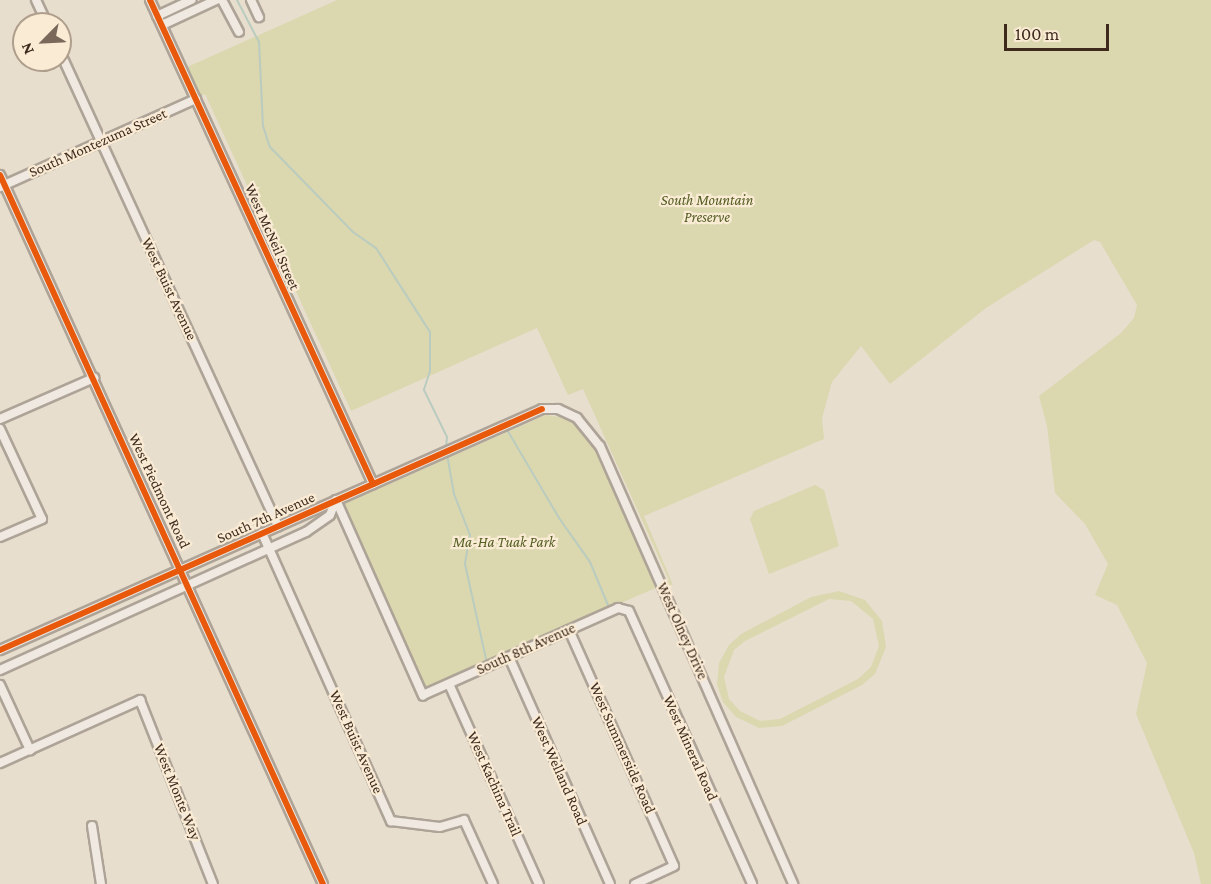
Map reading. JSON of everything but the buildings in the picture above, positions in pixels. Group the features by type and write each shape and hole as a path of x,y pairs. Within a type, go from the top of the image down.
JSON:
{"street":[{"name":"West McNeil Street","path":"150,0 373,484"},
{"path":"157,16 192,0"},
{"path":"162,25 216,0"},
{"path":"222,0 238,32"},
{"path":"251,0 259,17"},
{"name":"West Buist Avenue","path":"69,72 278,526"},
{"name":"South Montezuma Street","path":"2,186 196,99"},
{"name":"West Piedmont Road","path":"0,175 2,186 189,584 323,884"},
{"path":"0,419 94,378"},
{"name":"South 7th Avenue","path":"0,650 542,409"},
{"name":"West Olney Drive","path":"542,409 558,409 578,418 600,446 793,884"},
{"path":"0,429 42,519 0,537"},
{"name":"South 7th Avenue","path":"0,670 321,523 336,500"},
{"name":"South 8th Avenue","path":"336,500 423,695 618,608 629,611"},
{"name":"West Buist Avenue","path":"262,533 391,821 440,827 464,820 493,884"},
{"name":"West Mineral Road","path":"629,611 752,884"},
{"name":"West Summerside Road","path":"569,630 674,866 635,884"},
{"name":"West Welland Road","path":"509,657 610,884"},
{"name":"West Kachina Trail","path":"449,684 539,884"},
{"path":"0,685 30,750 0,763"},
{"name":"West Monte Way","path":"30,750 140,700 213,884"},
{"path":"92,826 101,884"}],"green space":[{"name":"South Mountain Preserve","path":"337,0 1211,0 1211,884 1201,884 1194,853 1136,714 1147,663 1117,605 1095,595 1108,564 1085,524 1055,493 1047,426 1039,396 1121,333 1134,318 1137,305 1100,242 1094,240 986,308 890,384 861,346 832,382 822,418 824,439 644,516 673,585 662,587 669,580 583,389 568,395 537,328 351,411 205,94 198,97 185,68"},
{"name":"Ma-Ha Tuak Park","path":"546,415 566,418 588,434 658,587 424,688 344,504"},
{"path":"815,485 824,490 839,546 769,574 750,519 754,511"},
{"path":"839,591 865,600 882,621 886,647 875,674 862,685 782,726 759,728 736,717 723,702 717,684 719,663 729,645 741,634 811,597","holes":["829,599 851,601 873,619 879,646 871,667 858,679 780,719 760,721 740,711 729,699 724,677 734,650 745,641"]}],"waterway":[{"path":"237,0 259,42 263,126 270,147 353,232 376,248 430,332 430,371 424,390 447,437 446,449"},
{"path":"506,428 559,518 590,562 610,610"},
{"path":"447,454 454,494 470,535 465,564 487,663"}],"cycle path":[{"path":"150,0 373,484"},
{"path":"0,175 323,884"},
{"path":"0,650 542,409"}]}
